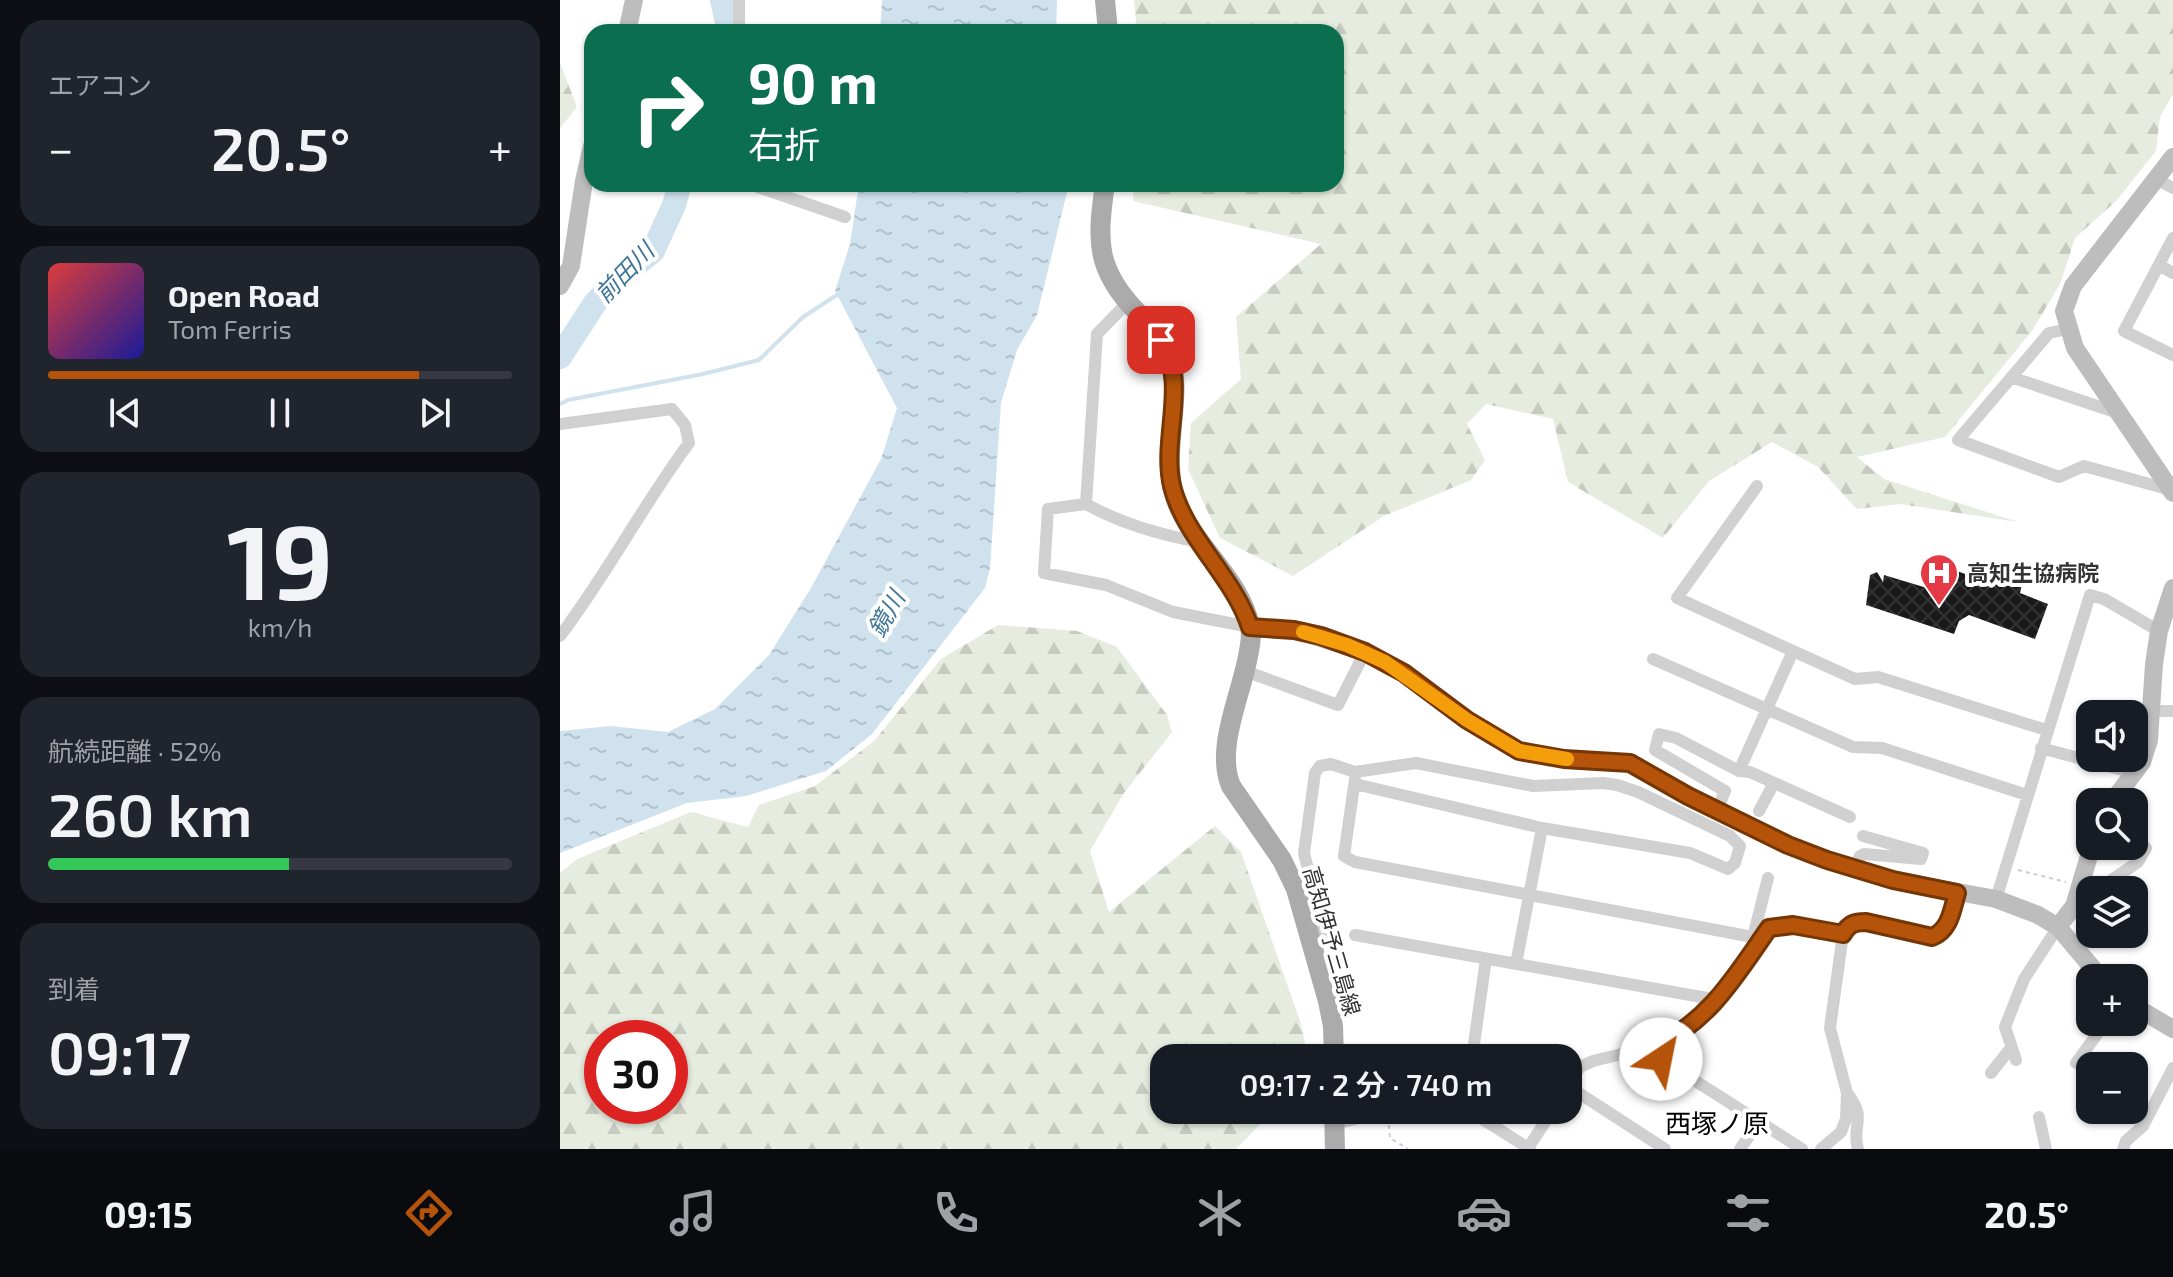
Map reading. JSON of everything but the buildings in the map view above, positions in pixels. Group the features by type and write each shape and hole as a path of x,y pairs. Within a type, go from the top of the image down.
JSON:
{"main road":[{"path":"1105,0 1107,24"},
{"path":"1104,192 1100,220 1102,259 1115,287 1170,353 1174,386 1169,441 1171,481 1177,502 1235,593 1250,627"},
{"name":"高知伊予三島線","path":"1250,627 1245,671 1225,751 1226,775 1290,875 1333,1026 1334,1044"},
{"path":"1334,1124 1335,1149"}],"street":[{"path":"629,24 634,0"},
{"path":"739,0 739,24"},
{"path":"2172,492 2075,348 2064,311 2073,286 2173,157"},
{"path":"2156,179 2173,188"},
{"path":"560,286 571,266 584,192"},
{"path":"772,192 845,217"},
{"path":"2173,238 2124,331 2173,355"},
{"path":"2159,265 2173,273"},
{"path":"1086,504 1097,334 1128,302"},
{"path":"2068,329 2049,333 1958,440 2059,477 2084,466 2172,492"},
{"path":"2011,377 2120,413"},
{"path":"560,424 672,409 685,425 689,443 653,491 583,606 560,636"},
{"path":"1757,486 1677,598 1855,679 1878,677 2046,730"},
{"path":"1200,542 1176,538 1107,516 1086,504 1048,509 1044,573 1106,585 1173,612 1250,627 1294,630 1365,652 1404,673 1467,720 1519,751 1564,759 1630,763 1717,811 1788,845 1893,880 1996,899 2038,915 2058,927 2089,964"},
{"path":"2123,788 2142,762 2149,740 2159,631 2173,588"},
{"path":"1996,899 2090,595 2104,599 2159,631"},
{"path":"1739,771 1793,651"},
{"path":"1245,671 1338,705 1365,652"},
{"path":"1653,659 1853,747 1882,748 2027,795"},
{"path":"2152,711 2173,711"},
{"path":"1717,811 1725,791 1655,750 1659,734 1676,738 1739,771 1750,772 1850,817"},
{"path":"2041,748 2134,773"},
{"path":"1313,950 1321,943 1324,933 1304,853 1315,773 1320,766 1331,764 1355,778 1542,828 1690,853 1728,869 1735,863 1740,846 1730,836 1617,785 1533,786 1416,763 1355,778"},
{"path":"1355,778 1344,856 1355,862 1756,939"},
{"path":"1759,811 1774,783"},
{"path":"1516,964 1542,828"},
{"path":"1855,869 1860,856 1864,854 1921,859 1923,853 1863,836"},
{"path":"1991,1073 2013,1054 2005,1027 2024,979 2074,906 2088,860"},
{"path":"2118,876 2139,860"},
{"path":"1756,939 1768,878"},
{"path":"1821,1149 1841,1132 1846,1119 1847,1093 1830,1028 1843,934 1848,926 1856,922 1932,937 1941,934 1947,926 1957,893"},
{"path":"1582,1066 1655,1046 1685,1030 1718,1000 1756,939 1769,928 1793,925 1843,934"},
{"path":"1355,935 1718,1000"},
{"path":"1474,1044 1486,959"},
{"path":"2148,1014 2173,1029"},
{"path":"1655,1046 1661,1059 1802,1149"},
{"path":"2123,1149 2126,1141 2143,1126 2173,1068"},
{"path":"1847,1093 1860,1114 1858,1149"},
{"path":"1582,1095 1665,1149"},
{"path":"2039,1117 2046,1149"},
{"path":"1740,1149 1759,1122"},
{"path":"1490,1124 1529,1148 1544,1124"}],"path":[{"path":"2005,867 2069,883"},
{"path":"1389,1124 1390,1138 1408,1149"}],"green space":[{"path":"1134,0 2173,0 2173,94 2160,117 2156,151 2117,200 2075,238 2060,284 2032,331 1945,437 1857,457 1884,479 2018,522 1900,504 1857,509 1818,467 1772,442 1709,481 1663,538 1568,482 1553,419 1486,404 1467,424 1485,460 1471,480 1384,516 1293,576 1220,538 1188,469 1191,423 1241,379 1236,317 1321,244 1133,201 1134,192 1344,192 1344,24 1136,24"},
{"path":"560,63 577,107 560,128"},
{"path":"998,625 1077,631 1117,647 1167,715 1172,732 1124,793 1090,851 1109,912 1215,826 1241,852 1301,1024 1305,1044 1150,1044 1150,1124 1260,1124 1236,1149 560,1149 560,873 577,859 691,812 748,827 759,805 815,786 874,741 941,659"}],"water":[{"path":"882,0 1057,0 1056,24 880,24"},
{"name":"鏡川","path":"858,192 1067,192 1037,315 1017,350 1001,403 990,568 985,588 872,734 826,771 746,796 687,803 560,853 560,731 611,726 668,732 715,709 769,655 811,588 881,459 897,408 835,291 850,244"}],"waterway":[{"name":"前田川","path":"722,0 727,24"},
{"name":"前田川","path":"560,357 595,303 653,251 678,192"},
{"path":"560,404 759,360 803,317 840,293"}],"slow traffic":[{"path":"1303,632 1347,645 1385,662 1467,720 1519,751 1567,759"}],"place":[{"name":"高知生協病院","path":"1939,607"}],"district":[{"name":"西塚ノ原","path":"1717,1124"}],"route":[{"path":"1161,340 1170,353 1173,370 1169,441 1171,481 1177,502 1235,593 1250,627 1294,630 1365,652 1404,673 1467,720 1519,751 1564,759 1630,763 1688,796 1788,845 1893,880 1957,893 1947,926 1941,934 1932,937 1866,922 1848,926 1843,934 1793,925 1769,928 1724,993 1706,1013 1685,1030 1655,1046 1661,1059"}]}
